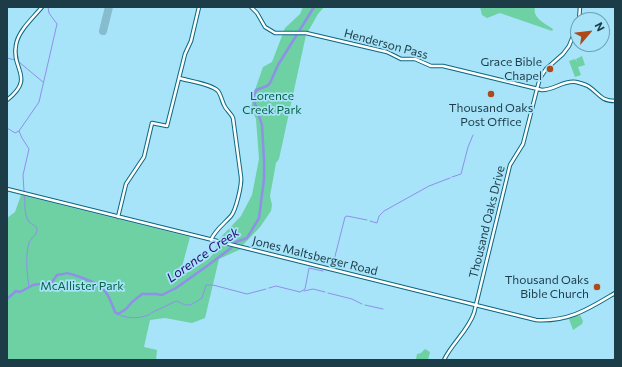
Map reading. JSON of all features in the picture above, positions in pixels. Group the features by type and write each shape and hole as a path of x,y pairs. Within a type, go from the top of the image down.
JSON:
{"main road":[{"path":"7,100 18,90 21,82 21,75 15,52 17,40 42,7"},
{"path":"118,217 125,186 144,157 152,123 167,126 185,54 191,41 199,7"},
{"name":"Henderson Pass","path":"251,7 268,29 277,33 305,32 387,52 401,59 418,60 431,66 442,66 536,88 549,89 564,82 573,82 588,87 604,99 615,101"},
{"name":"Thousand Oaks Drive","path":"444,360 451,348 466,330 473,317 510,165 523,144 536,88 544,71 563,54 570,43"},
{"path":"179,78 216,89 233,118 241,184 233,212 214,233 211,240"},
{"name":"Jones Maltsberger Road","path":"7,189 532,319 555,320 578,314 615,293"}],"green space":[{"name":"Lorence Creek Park","path":"303,7 324,7 318,14 306,35 279,159 276,163 270,196 272,205 271,211 260,227 243,245 219,239 241,216 252,195 259,159 256,119 251,107 263,67 272,62 285,28 300,14"},
{"path":"480,7 535,7 538,17 543,23 553,29 552,31 500,13 487,18 482,15"},
{"path":"582,56 585,65 578,67 581,75 575,77 569,61 575,59 577,62 576,59"},
{"name":"McAllister Park","path":"21,195 190,237 179,278 207,260 213,254 217,243 241,249 219,259 205,318 192,323 165,318 150,320 144,347 157,350 156,360 7,360 7,218 15,212"},
{"path":"580,315 583,321 582,324 573,330 569,319"},
{"path":"425,349 430,352 428,360 416,359 417,354 421,353"}],"waterway":[{"path":"7,128 15,133 19,131 39,102 57,24 49,13 48,7"},
{"name":"Lorence Creek","path":"156,294 162,295 176,288 231,248 236,242 247,238 259,218 264,179 264,161 262,125 254,96 256,90 267,86 270,83 278,65 314,7"},
{"path":"7,58 15,60"},
{"path":"19,62 43,82"},
{"path":"19,131 29,149 23,175 24,191"},
{"path":"452,177 461,174 468,147 473,135"},
{"path":"370,221 377,223 379,216 384,211 429,186 450,178"},
{"path":"24,195 27,219 36,227 37,230 30,241 27,254 29,287"},
{"path":"332,268 345,217 347,216 367,220"},
{"path":"269,288 276,286 300,292 305,289 309,268 323,271"},
{"name":"Lorence Creek","path":"66,273 97,284 108,295 115,312 118,314 126,309 142,294 155,294"},
{"name":"Lorence Creek","path":"7,299 16,291 20,292 33,285 52,282 57,275 64,274"},
{"path":"151,313 177,301 187,305 192,304 202,298 206,285 213,285 247,294 266,289"},
{"path":"304,291 313,289 325,292"},
{"path":"328,293 352,299 362,304"},
{"path":"365,305 383,309"},
{"path":"118,314 121,316 134,318 143,317 150,314"}],"runway":[{"path":"103,31 109,7"}],"place":[{"name":"Grace Bible Chapel","path":"550,69"},
{"name":"Thousand Oaks Post Office","path":"491,94"},
{"name":"Thousand Oaks Bible Church","path":"597,287"}]}
